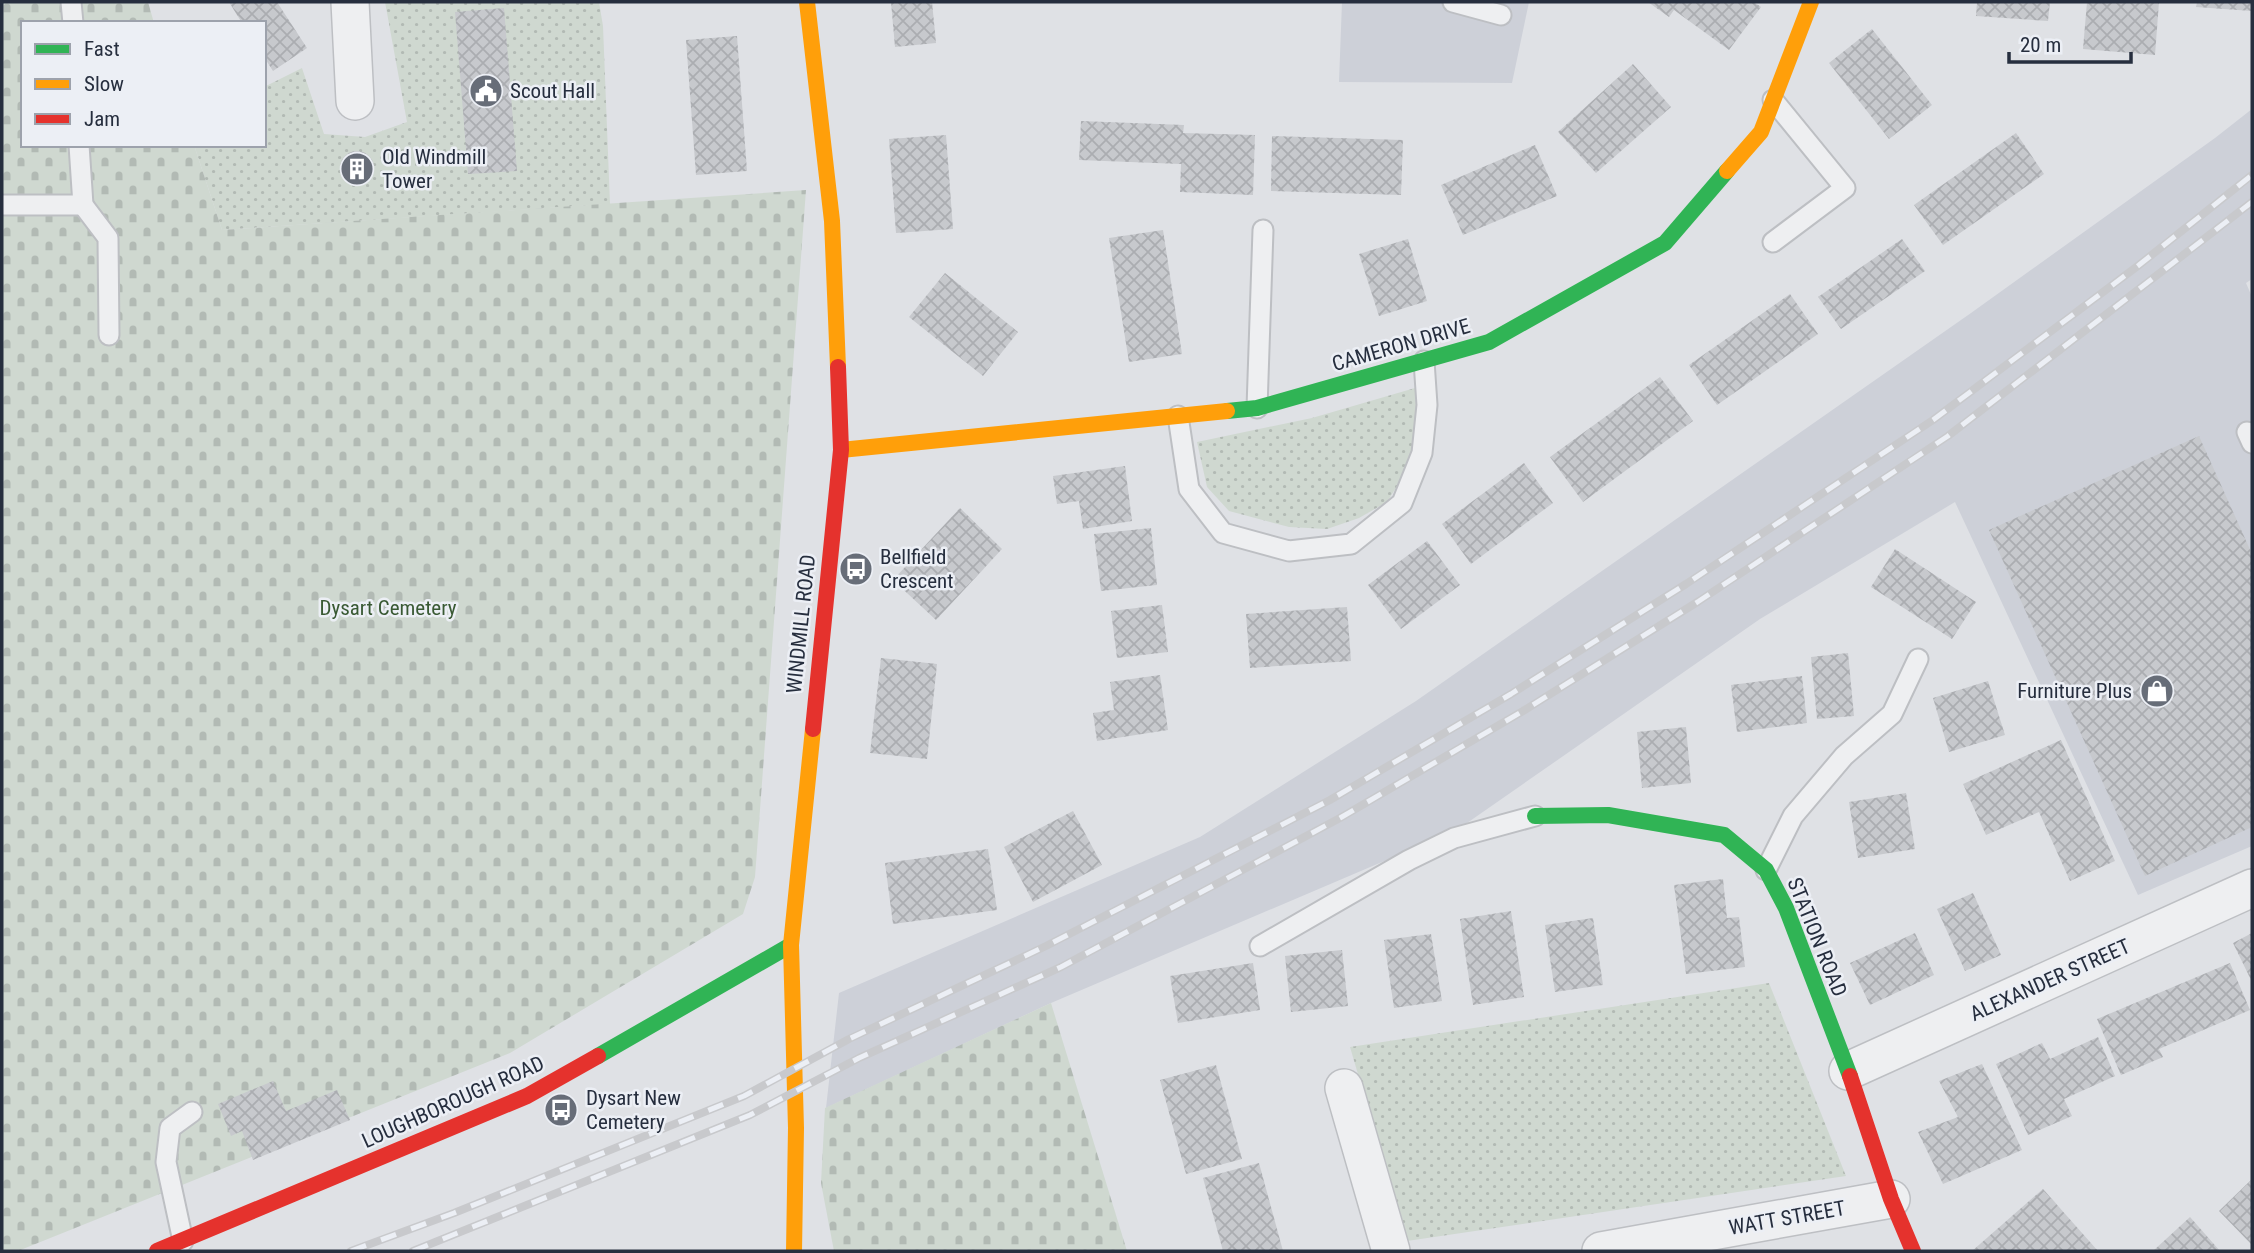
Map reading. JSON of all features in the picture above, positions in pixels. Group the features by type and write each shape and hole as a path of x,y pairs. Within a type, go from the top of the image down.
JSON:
{"street":[{"path":"350,2 355,101"},
{"name":"WINDMILL ROAD","path":"794,1251 796,1128 791,945 841,450 832,221 807,2"},
{"name":"CAMERON DRIVE","path":"841,450 1257,408 1489,342 1665,243 1761,132 1811,2"},
{"name":"STATION ROAD","path":"1535,816 1608,815 1724,835 1766,870 1786,908 1848,1071 1891,1199 1913,1251"},
{"name":"ALEXANDER STREET","path":"1848,1071 2252,888"},
{"name":"LOUGHBOROUGH ROAD","path":"157,1251 527,1096 791,945"},
{"path":"1344,1088 1391,1251"},
{"name":"WATT STREET","path":"1601,1251 1695,1243 1891,1199"}],"lane":[{"path":"71,2 72,21"},
{"path":"1453,2 1501,15"},
{"path":"1773,100 1845,188 1773,242"},
{"path":"79,147 83,205 108,238 109,335"},
{"path":"2,205 83,205"},
{"path":"1257,408 1263,230"},
{"path":"1178,416 1189,489 1223,533 1289,551 1351,544 1402,503 1422,453 1427,405 1424,361"},
{"path":"1766,870 1793,816 1844,756 1892,714 1918,659"},
{"path":"1260,946 1409,860 1454,838 1535,816"},
{"path":"183,1241 166,1162 170,1128 192,1112"}],"shaded area":[{"path":"1342,2 1529,2 1512,83 1339,82"},
{"path":"2252,109 2252,279 2246,283 2252,297 2252,846 2138,895 1955,502 1760,619 1457,830 1051,1003 826,1108 839,993 1200,837 1416,701 1971,313"}],"green space":[{"name":"Dysart Cemetery","path":"2,2 148,2 153,21 21,21 21,147 195,147 222,230 806,190 755,877 743,914 510,1053 18,1251 2,1251"},
{"path":"385,2 599,2 603,26 610,204 222,230 195,147 266,147 266,86 302,68 324,134 365,137 407,122"},
{"path":"1415,388 1420,439 1406,472 1387,502 1359,518 1327,529 1289,527 1229,511 1207,487 1197,442 1312,418"},
{"path":"1769,983 1846,1176 1407,1241 1350,1047"},
{"path":"1051,1003 1127,1251 834,1251 821,1183 825,1108"}],"building":[{"path":"229,2 277,2 307,48 273,71 266,60 266,21 241,21"},
{"path":"891,2 932,2 936,43 895,47"},
{"path":"1648,2 1754,2 1761,7 1729,50 1674,10 1669,17"},
{"path":"1977,2 2050,2 2048,21 1976,16"},
{"path":"2087,2 2159,2 2155,55 2083,49"},
{"path":"2197,2 2252,2 2252,11 2196,7"},
{"name":"Scout Hall","path":"504,8 517,171 468,174 455,12"},
{"path":"1872,29 1932,105 1889,139 1829,63"},
{"path":"737,36 747,171 696,175 686,40"},
{"path":"1633,64 1671,107 1596,173 1558,132"},
{"path":"1081,121 1184,125 1183,133 1255,135 1253,195 1180,192 1181,164 1079,160"},
{"path":"2016,133 2044,174 1943,245 1914,205"},
{"path":"946,135 953,229 896,233 889,139"},
{"path":"1272,136 1403,140 1401,195 1271,191"},
{"path":"1535,145 1557,196 1463,235 1441,185"},
{"name":"Old Windmill Tower","path":"357,151 369,156 374,168 369,180 357,185 345,180 340,168 345,156"},
{"path":"1163,230 1182,354 1129,362 1109,238"},
{"path":"1408,239 1427,301 1379,316 1359,254"},
{"path":"1902,239 1925,271 1841,329 1818,297"},
{"path":"945,273 1018,332 983,376 909,317"},
{"path":"1790,294 1818,334 1717,405 1689,365"},
{"path":"1660,377 1693,421 1583,502 1550,457"},
{"name":"Furniture Plus","path":"2199,436 2252,554 2252,827 2145,876 1989,530"},
{"path":"1524,463 1553,503 1471,564 1442,524"},
{"path":"1125,466 1132,521 1083,529 1079,501 1057,504 1053,476"},
{"path":"960,508 1002,549 936,620 893,580"},
{"path":"1151,528 1157,585 1101,591 1094,534"},
{"path":"1427,541 1460,585 1401,629 1368,585"},
{"path":"1895,549 1976,602 1952,639 1871,587"},
{"path":"1162,605 1168,652 1117,658 1111,611"},
{"path":"1347,607 1351,661 1250,668 1246,614"},
{"path":"1848,653 1854,716 1817,719 1811,657"},
{"path":"881,658 937,664 927,759 870,753"},
{"path":"1160,675 1168,730 1097,741 1093,713 1114,710 1110,682"},
{"path":"1802,676 1807,723 1737,732 1731,685"},
{"path":"1988,681 2005,735 1949,752 1933,698"},
{"path":"1686,727 1691,783 1642,788 1637,732"},
{"path":"2061,740 2115,861 2070,881 2039,812 1986,835 1963,784"},
{"path":"1906,793 1915,849 1858,858 1849,802"},
{"path":"1073,811 1102,865 1033,902 1004,847"},
{"path":"988,849 997,910 893,924 885,863"},
{"path":"1723,879 1727,918 1739,917 1745,967 1686,974 1674,885"},
{"path":"1973,893 2001,955 1965,971 1937,909"},
{"path":"1511,911 1524,997 1473,1005 1460,919"},
{"path":"1593,918 1603,985 1555,992 1545,925"},
{"path":"1915,933 1934,975 1870,1005 1850,963"},
{"path":"2252,933 2252,982 2233,943"},
{"path":"1431,934 1442,1001 1394,1008 1384,940"},
{"path":"1342,950 1348,1006 1291,1012 1285,956"},
{"path":"1253,963 1260,1010 1178,1023 1170,976"},
{"path":"2230,963 2250,1010 2159,1049 2163,1057 2121,1075 2097,1019"},
{"path":"2098,1037 2115,1076 2064,1099 2072,1116 2028,1135 1996,1064 2042,1043 2050,1059"},
{"path":"1982,1064 2022,1150 1943,1184 1918,1132 1958,1117 1939,1081"},
{"path":"1216,1065 1242,1159 1186,1174 1160,1080"},
{"path":"273,1081 286,1111 337,1090 350,1120 253,1160 242,1131 231,1136 218,1104"},
{"path":"1259,1163 1283,1251 1223,1251 1203,1178"},
{"path":"2252,1179 2252,1245 2219,1211"},
{"path":"2043,1189 2098,1251 1972,1251"},
{"path":"2190,1217 2220,1251 2153,1251"}],"railway":[{"path":"351,1251 454,1213 744,1096 849,1039 1046,946 1330,800 1511,694 1686,584 1933,420 2139,265 2252,175"},
{"path":"413,1251 750,1115 859,1058 1061,967 1340,818 1523,711 1699,601 1948,436 2252,202"}],"traffic: fast":[{"path":"1227,411 1257,408 1489,342 1665,243 1727,171"},
{"path":"1535,816 1608,815 1724,835 1766,870 1786,908 1850,1076"},
{"path":"598,1056 791,945"}],"traffic: slow":[{"path":"807,2 832,221 838,367"},
{"path":"1727,171 1761,132 1811,2"},
{"path":"841,450 1227,411"},
{"path":"794,1251 796,1128 791,945 813,729"}],"traffic: jam":[{"path":"813,729 841,450 838,367"},
{"path":"157,1251 527,1096 598,1056"},
{"path":"1850,1076 1891,1199 1913,1251"}],"place":[{"name":"Scout Hall","path":"486,91"},
{"name":"Old Windmill Tower","path":"357,169"},
{"name":"Bellfield Crescent","path":"856,569"},
{"name":"Furniture Plus","path":"2157,691"},
{"name":"Dysart New Cemetery","path":"561,1110"}]}
